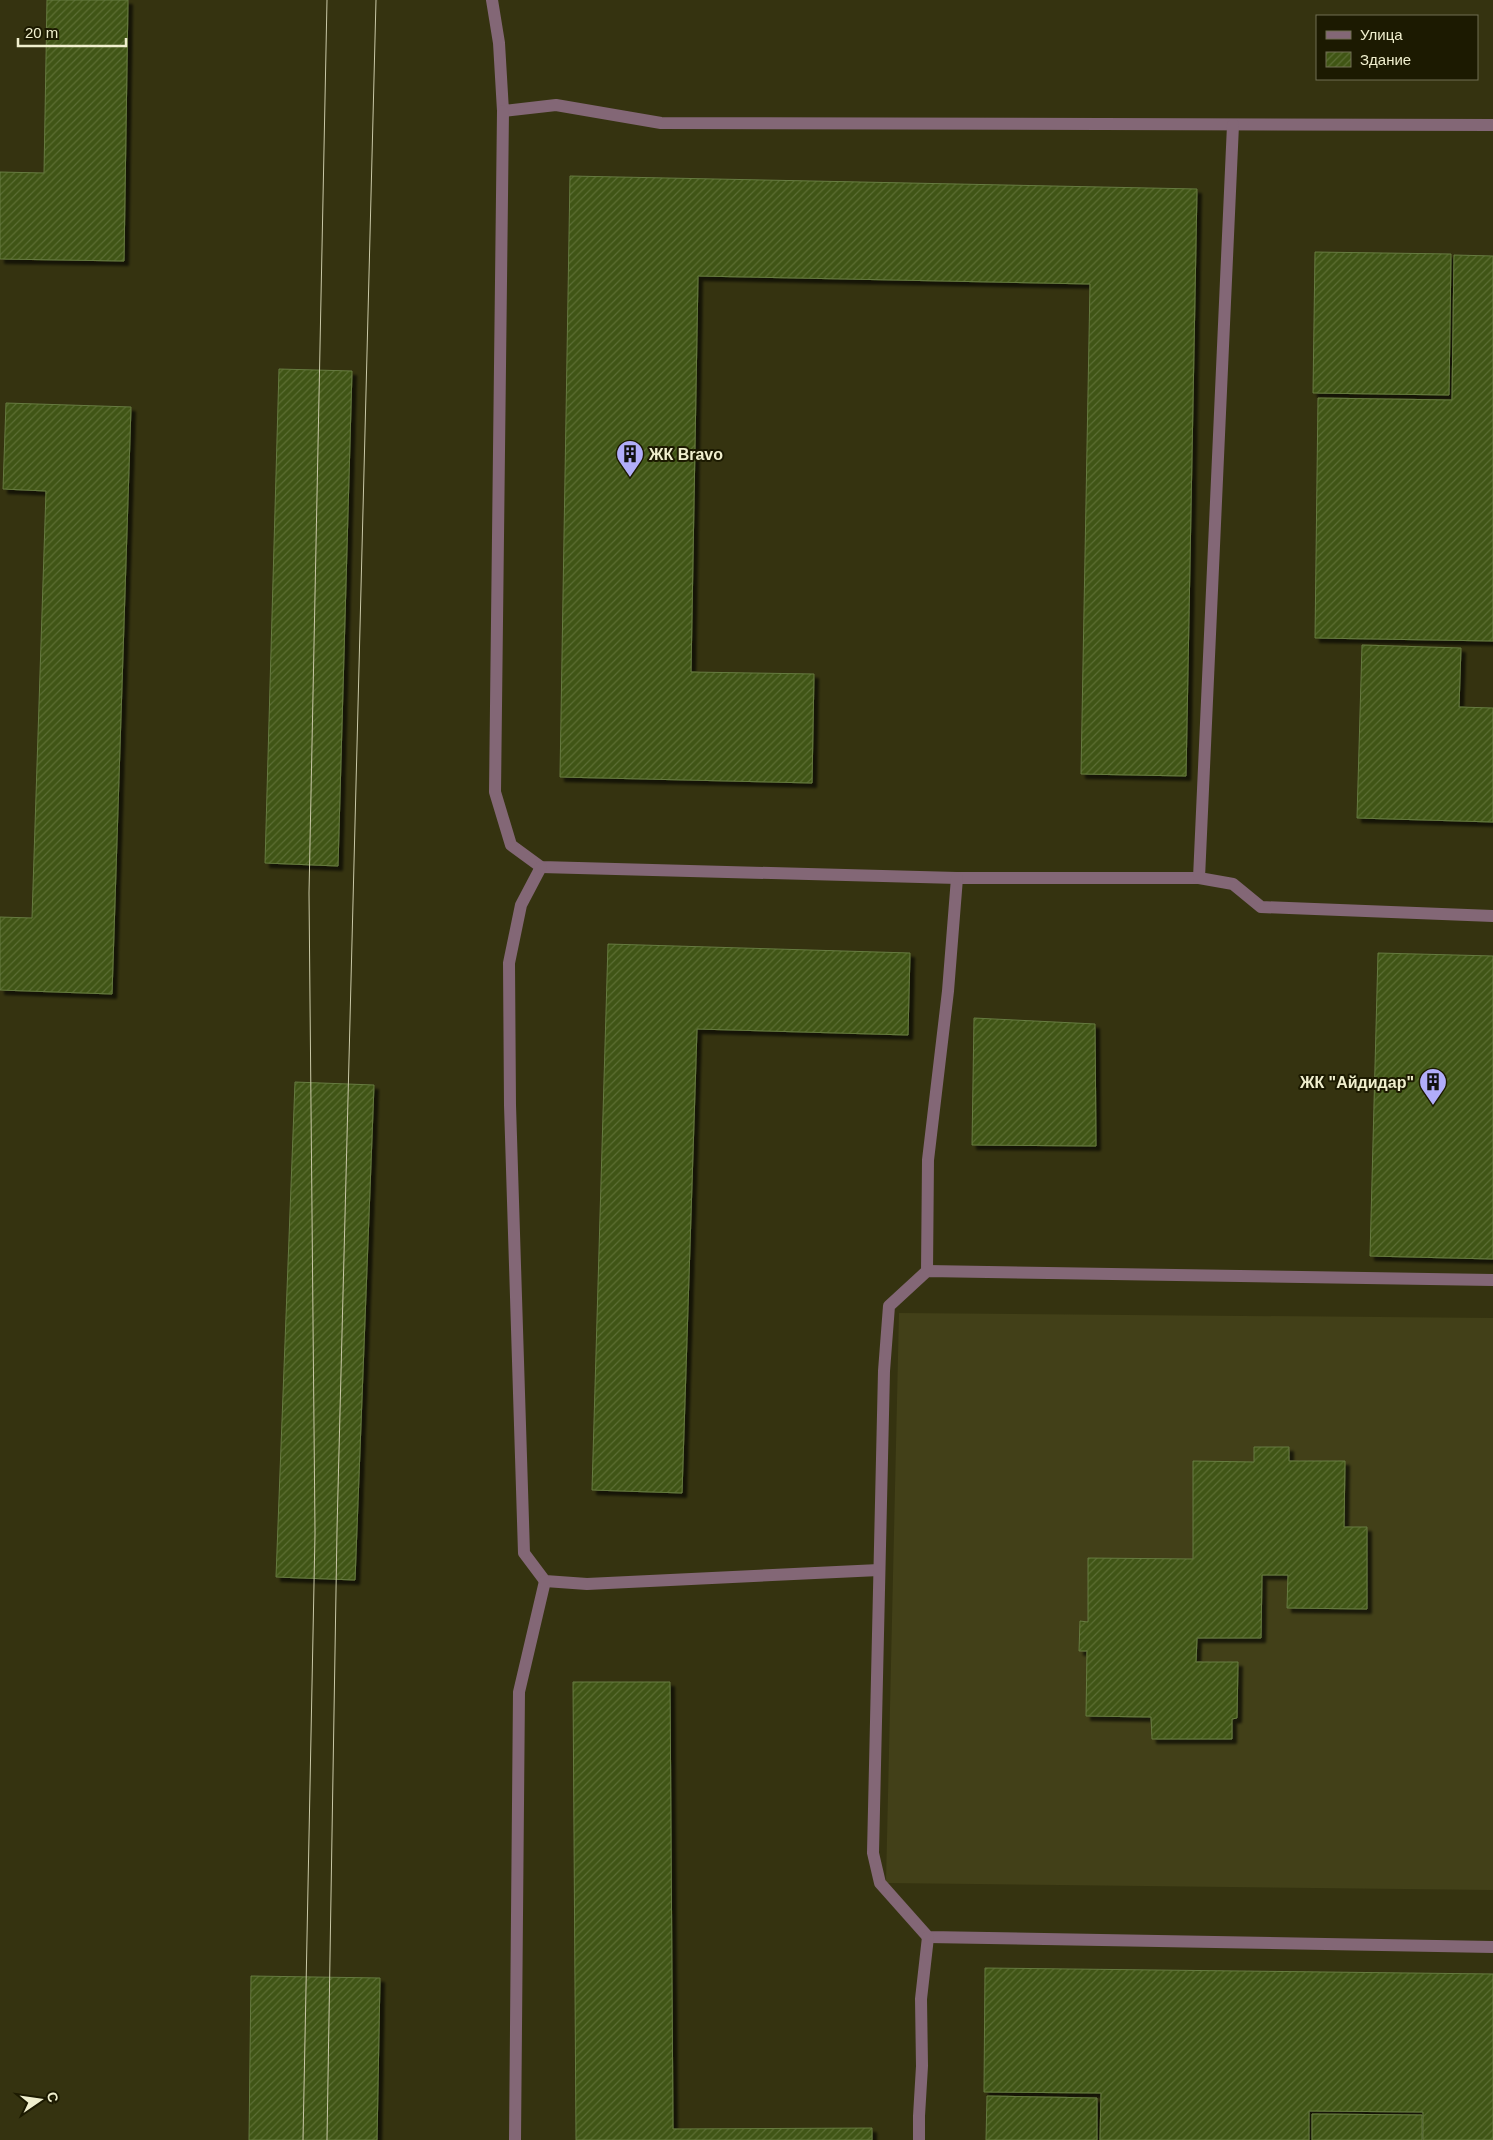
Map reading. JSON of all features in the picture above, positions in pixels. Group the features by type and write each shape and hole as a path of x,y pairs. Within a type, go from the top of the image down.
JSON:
{"lane":[{"path":"492,0 498,43 503,111 495,792 511,845 541,867 957,878 1199,878 1233,884 1261,907 1493,916"},
{"path":"503,111 556,105 661,123 1493,126"},
{"path":"1199,878 1233,125"},
{"path":"541,867 521,905 509,963 510,1105 524,1553 545,1581 587,1584 879,1570"},
{"path":"927,1270 928,1160 948,991 957,878"},
{"path":"1493,1280 927,1270 889,1306 884,1371 873,1852 880,1883 928,1937 1493,1947"},
{"path":"515,2140 519,1692 545,1581"},
{"path":"920,2140 921,1999 928,1937"}],"shaded area":[{"path":"899,1313 1493,1318 1493,1890 886,1883"}],"building":[{"path":"47,0 128,0 124,261 0,259 0,172 44,173"},
{"name":"ЖК Bravo","path":"570,176 1197,189 1186,776 1081,774 1090,284 698,276 691,672 814,674 812,783 560,777"},
{"path":"1315,252 1451,254 1449,395 1313,393"},
{"path":"1454,255 1493,256 1493,641 1315,638 1318,398 1452,400"},
{"path":"279,369 352,371 338,866 265,863"},
{"path":"6,403 131,407 112,994 0,990 0,917 32,918 46,491 3,489"},
{"path":"1362,645 1461,648 1459,707 1493,708 1493,822 1357,818"},
{"path":"608,944 910,953 908,1035 697,1029 682,1493 592,1490"},
{"name":"ЖК \"Айдидар\"","path":"1378,953 1493,956 1493,1259 1370,1256"},
{"path":"974,1018 1095,1024 1096,1146 972,1145"},
{"path":"295,1082 374,1085 355,1580 276,1577"},
{"path":"1254,1447 1289,1447 1289,1461 1345,1461 1344,1527 1367,1527 1367,1609 1287,1608 1288,1575 1262,1575 1261,1638 1197,1638 1196,1662 1238,1662 1237,1718 1232,1719 1232,1739 1152,1739 1151,1717 1086,1716 1087,1651 1079,1651 1080,1621 1088,1622 1088,1558 1193,1559 1193,1461 1254,1462"},
{"path":"573,1682 670,1682 673,2129 872,2128 872,2140 576,2140"},
{"path":"985,1968 1493,1974 1493,2140 1423,2140 1423,2112 1309,2111 1309,2140 1100,2140 1101,2093 984,2092"},
{"path":"251,1976 380,1978 377,2140 249,2140"},
{"path":"987,2096 1097,2098 1097,2140 986,2140"},
{"path":"1312,2114 1422,2115 1422,2140 1312,2140"}],"tram line":[{"path":"303,2140 315,1533 309,893 327,0"},
{"path":"327,2140 337,1530 376,0"}],"place":[{"name":"ЖК Bravo","path":"630,478"},
{"name":"ЖК \"Айдидар\"","path":"1433,1106"}]}
